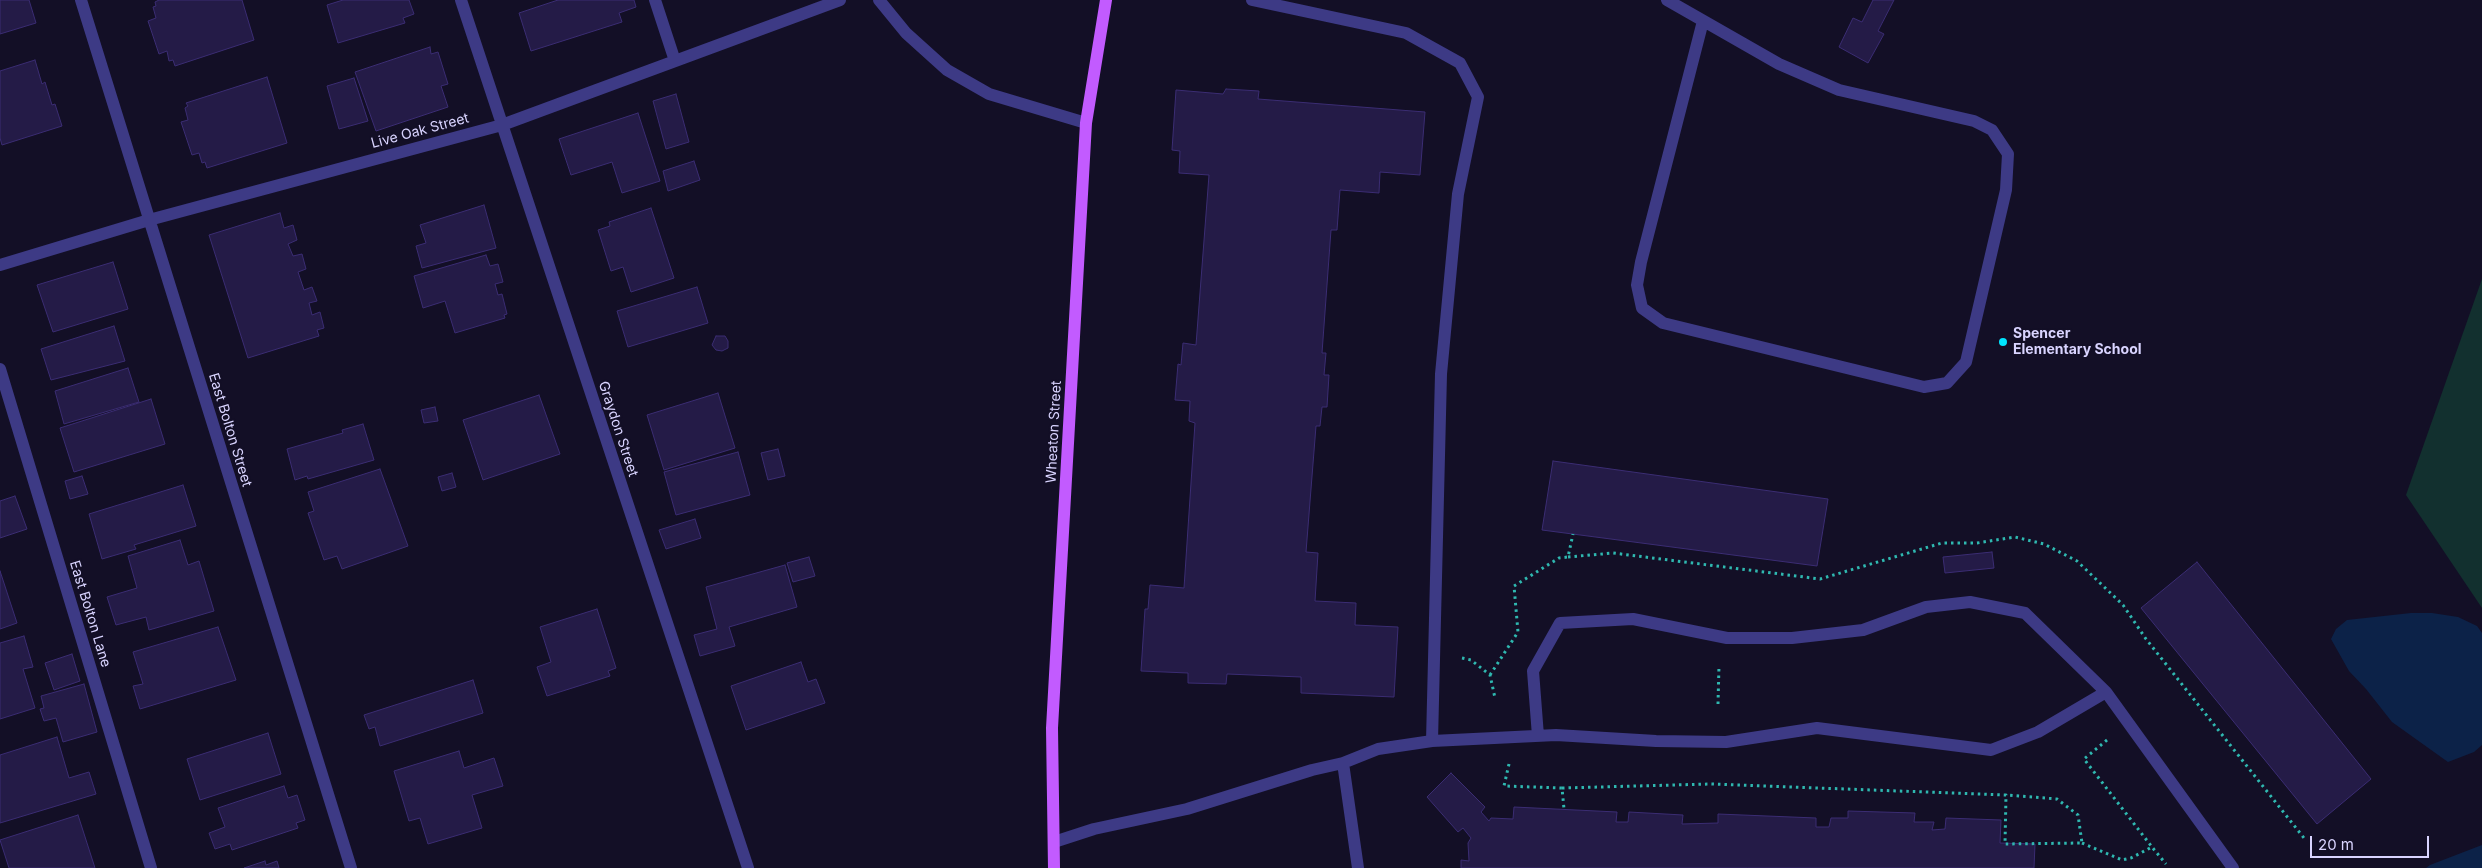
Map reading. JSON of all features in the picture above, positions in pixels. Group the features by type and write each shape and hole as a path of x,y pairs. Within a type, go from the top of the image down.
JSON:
{"main road":[{"name":"Wheaton Street","path":"1054,868 1052,728 1086,123 1106,0"}],"street":[{"name":"East Bolton Street","path":"80,0 351,868"},
{"name":"Graydon Street","path":"461,0 748,868"},
{"path":"656,0 675,61"},
{"name":"Live Oak Street","path":"0,265 148,220 502,125 840,0"},
{"path":"879,0 906,34 955,74 989,94 1086,123"},
{"path":"1252,0 1406,33 1460,63 1478,97 1458,194 1441,374 1432,741"},
{"path":"1667,0 1779,64 1839,90 1974,121 1992,130 2008,154 2006,190 1966,362 1947,383 1924,387 1663,323 1642,308 1637,285 1641,262 1703,21"},
{"name":"East Bolton Lane","path":"0,369 151,868"},
{"path":"1538,736 1533,671 1560,623 1634,619 1727,638 1792,638 1863,630 1926,607 1970,602 2025,613 2106,692 2233,868"},
{"path":"1054,842 1094,829 1187,809 1312,770 1344,763 1378,749 1432,741 1538,736 1726,742 1817,728 1991,750 2038,732 2106,692"},
{"path":"1344,763 1358,868"}],"path":[{"path":"1568,557 1573,534"},
{"path":"1490,675 1518,632 1514,586 1559,558 1613,553 1725,567"},
{"path":"1459,657 1471,660 1490,675 1495,698"},
{"path":"1718,704 1719,657"},
{"path":"2104,736 2108,740 2084,759 2166,864"},
{"path":"1511,758 1504,786 1562,788 1711,784 2006,795 2057,799 2078,816 2082,844"},
{"path":"1562,788 1564,809"},
{"path":"2006,795 2005,844 2082,844 2122,860 2131,858 2152,847"}],"green space":[{"path":"2482,279 2482,608 2406,495"}],"water":[{"path":"2411,613 2432,613 2458,617 2477,626 2482,633 2482,745 2474,752 2448,762 2392,722 2349,671 2331,639 2336,629 2347,620"},
{"path":"2482,845 2482,868 2426,868 2430,865"}],"building":[{"path":"0,0 29,0 36,23 0,34"},
{"path":"159,0 242,0 254,40 175,66 173,60 169,61 167,51 159,54 148,21 156,18 153,7 156,6 155,2"},
{"path":"343,0 409,0 414,14 403,18 405,23 338,43 327,5"},
{"path":"558,0 634,0 636,7 619,13 622,22 531,51 519,13"},
{"path":"1873,0 1894,0 1878,31 1884,34 1868,63 1839,47 1853,18 1862,22"},
{"path":"430,47 431,54 438,52 448,84 441,86 448,107 376,131 355,72"},
{"path":"35,60 42,84 45,82 52,105 55,104 62,126 2,145 0,138 0,71"},
{"path":"267,77 287,143 207,168 205,162 202,163 199,153 192,155 181,122 188,120 185,108 188,106 186,103"},
{"path":"354,78 368,121 339,129 327,86"},
{"path":"1226,89 1259,91 1258,99 1425,112 1420,175 1380,172 1379,193 1340,190 1337,230 1331,230 1322,353 1326,353 1324,375 1329,375 1327,407 1322,407 1320,426 1316,426 1306,552 1318,553 1315,601 1356,603 1355,625 1398,627 1394,697 1301,693 1301,677 1227,674 1226,684 1188,683 1188,673 1141,671 1145,609 1148,609 1150,585 1184,588 1195,423 1189,421 1190,401 1175,400 1178,364 1181,365 1183,343 1196,345 1209,175 1179,173 1180,151 1172,150 1176,90 1223,94"},
{"path":"676,94 689,142 666,149 653,101"},
{"path":"638,113 660,181 622,193 612,162 571,175 559,139"},
{"path":"694,161 700,180 668,191 663,171"},
{"path":"484,205 496,248 422,268 416,246 426,243 420,225"},
{"path":"651,208 674,278 631,292 623,267 611,271 598,230 610,226 609,222"},
{"path":"280,213 284,228 293,225 297,240 288,244 293,256 302,254 306,269 298,272 304,290 312,287 317,301 309,303 312,315 320,312 324,328 317,330 319,336 248,358 209,235"},
{"path":"486,255 490,266 498,264 503,282 495,284 498,295 502,294 507,314 504,315 505,318 455,333 445,301 423,308 414,276"},
{"path":"113,262 128,309 53,332 37,285"},
{"path":"697,287 708,323 628,347 617,311"},
{"path":"114,326 125,361 51,380 41,349"},
{"path":"716,336 725,336 728,341 728,348 722,351 716,350 712,345"},
{"path":"128,368 139,402 64,424 55,391"},
{"path":"718,393 735,448 664,470 647,415"},
{"path":"539,395 560,454 483,480 463,420"},
{"path":"151,399 165,444 74,472 60,428"},
{"path":"435,407 438,421 424,423 421,410"},
{"path":"363,424 374,460 308,479 307,476 295,480 287,449 343,433 342,430"},
{"path":"778,449 785,476 768,480 761,453"},
{"path":"738,452 750,495 676,515 664,472"},
{"path":"1553,461 1828,499 1817,566 1542,530"},
{"path":"380,469 408,546 342,569 337,556 324,560 308,513 314,511 308,492"},
{"path":"452,473 456,487 442,491 438,477"},
{"path":"82,476 88,494 70,499 65,481"},
{"path":"183,485 196,526 134,545 136,549 102,559 89,514"},
{"path":"15,496 27,529 0,538 0,501"},
{"path":"695,519 701,538 666,549 659,530"},
{"path":"180,540 188,565 199,561 214,611 149,630 146,617 116,625 107,597 137,588 128,556"},
{"path":"1992,552 1994,568 1945,573 1943,557"},
{"path":"809,557 815,576 793,582 787,563"},
{"path":"2197,562 2371,779 2317,824 2141,608"},
{"path":"785,565 797,607 729,627 735,646 700,656 694,635 717,629 706,587"},
{"path":"0,571 17,623 0,629"},
{"path":"597,609 616,668 608,671 610,676 547,696 537,667 551,662 540,627"},
{"path":"218,627 236,680 140,709 133,686 143,684 133,652"},
{"path":"24,636 33,667 23,669 35,708 0,719 0,643"},
{"path":"72,654 80,681 54,690 45,663"},
{"path":"801,662 808,682 816,679 825,703 746,730 731,686"},
{"path":"473,680 483,713 380,746 375,727 369,729 364,715"},
{"path":"84,684 97,732 63,742 56,718 44,721 40,709 44,708 41,696"},
{"path":"268,733 281,774 200,800 187,759"},
{"path":"57,737 69,778 89,772 96,794 0,823 0,755"},
{"path":"459,751 464,768 494,758 503,786 472,795 482,828 428,844 420,818 409,821 394,771"},
{"path":"1451,773 1485,807 1481,812 1489,821 1491,818 1513,819 1514,807 1617,812 1616,822 1628,822 1629,812 1683,815 1682,824 1718,823 1718,814 1816,818 1816,827 1829,827 1831,818 1848,818 1848,811 1915,813 1914,822 1934,822 1932,830 1945,829 1946,818 2001,820 2000,843 2035,844 2034,868 1461,868 1461,860 1469,861 1468,843 1471,838 1463,828 1458,832 1427,797"},
{"path":"284,786 288,798 297,795 305,820 296,823 298,828 232,850 230,844 215,849 209,833 225,827 218,808"},
{"path":"78,815 95,868 9,868 0,840"},
{"path":"265,861 266,865 277,861 279,868 244,868"}],"place":[{"name":"Spencer Elementary School","path":"2003,342"}]}
